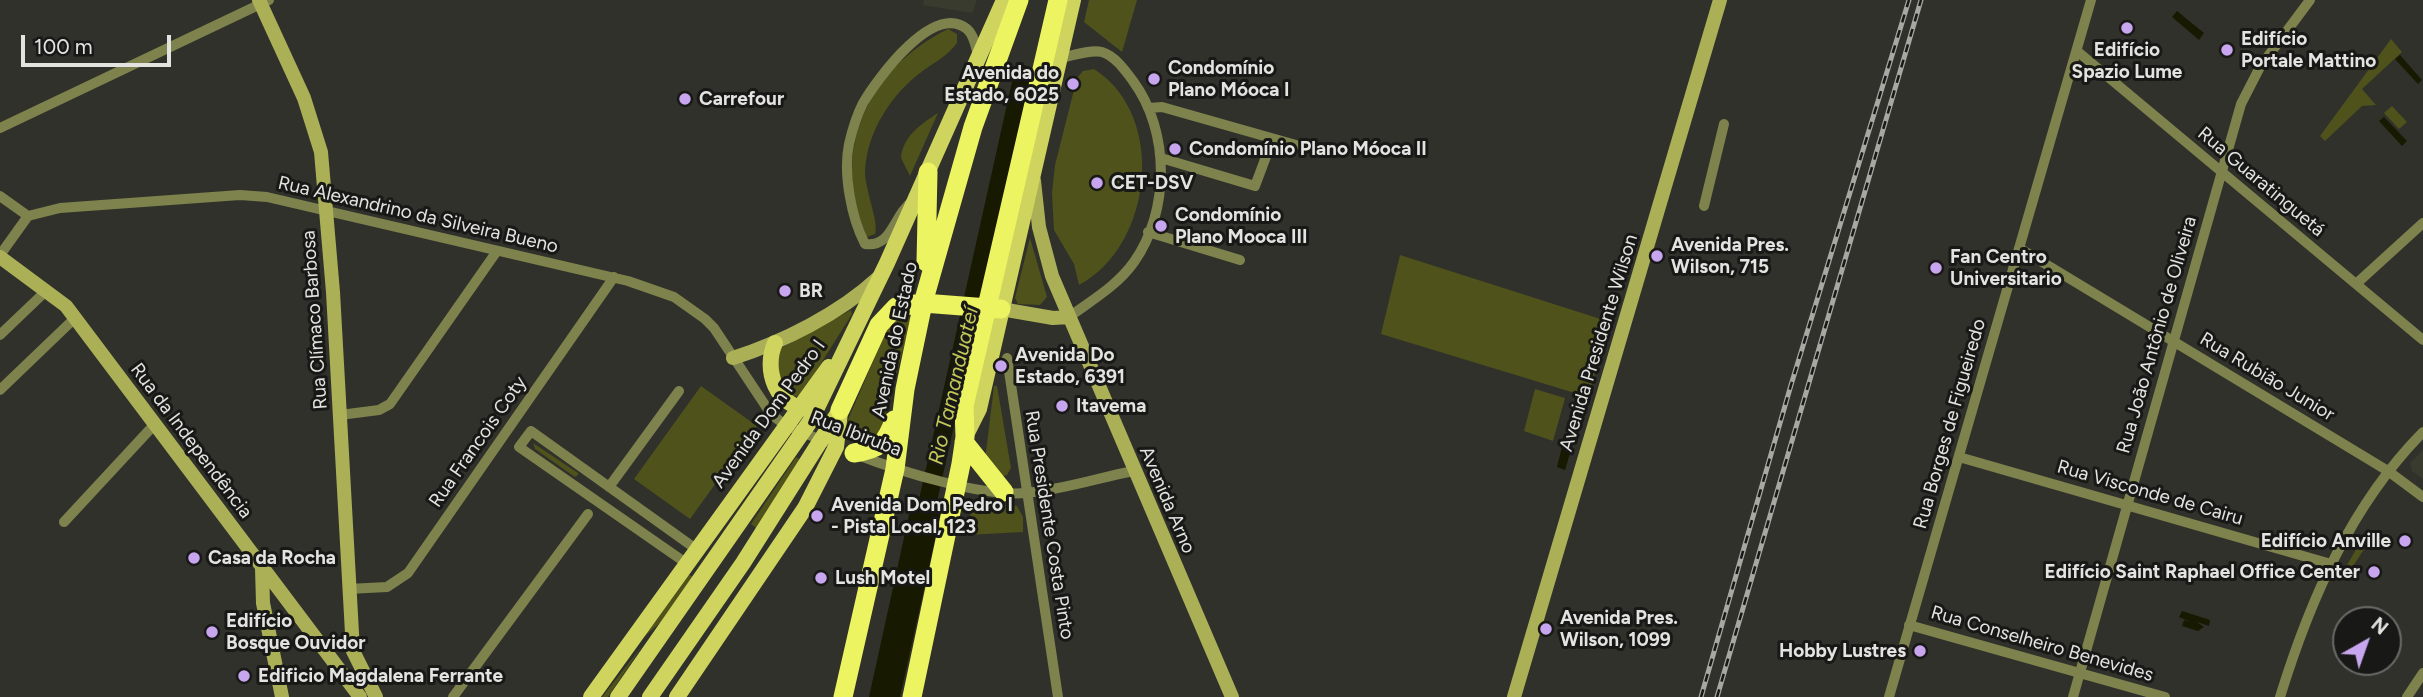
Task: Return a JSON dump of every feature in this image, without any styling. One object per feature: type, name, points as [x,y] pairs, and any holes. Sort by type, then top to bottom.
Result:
[{"type":"highway","name":"Avenida do Estado","points":[[844,697],[899,470],[905,389],[923,303],[973,127],[1019,0]]},
{"type":"highway","points":[[912,697],[953,482],[964,439],[964,406],[994,308],[1058,0]]},
{"type":"highway","points":[[928,172],[926,266],[930,277]]},
{"type":"highway","points":[[840,410],[888,313],[901,305],[923,303],[994,308]]},
{"type":"highway","points":[[838,447],[875,450],[888,439],[905,389]]},
{"type":"highway","points":[[964,439],[1004,492]]},
{"type":"main road","points":[[928,172],[1004,0]]},
{"type":"main road","points":[[1069,317],[1054,318],[994,308],[1034,172],[1073,0]]},
{"type":"main road","name":"Avenida Presidente Wilson","points":[[1514,697],[1720,0]]},
{"type":"main road","name":"Rua Clímaco Barbosa","points":[[263,1],[315,125],[321,152],[327,212],[353,651]]},
{"type":"main road","name":"Avenida Dom Pedro I","points":[[591,697],[785,425],[852,336],[928,172]]},
{"type":"main road","name":"Avenida Arno","points":[[1034,172],[1044,249],[1069,317],[1231,697]]},
{"type":"main road","name":"Rua da Independência","points":[[0,256],[47,290],[75,318],[360,697]]},
{"type":"main road","points":[[733,358],[770,345],[850,300],[879,277]]},
{"type":"main road","points":[[678,696],[805,508],[838,447],[840,410],[800,406],[776,397],[764,382],[760,362],[770,345]]},
{"type":"main road","name":"Avenida Dom Pedro I","points":[[618,697],[803,432],[800,406]]},
{"type":"main road","points":[[650,697],[761,536],[838,447]]},
{"type":"main road","points":[[696,549],[715,561],[761,536]]},
{"type":"main road","points":[[686,563],[705,576],[710,590],[699,627]]},
{"type":"main road","points":[[262,567],[263,603],[270,625],[282,697]]},
{"type":"main road","points":[[270,625],[289,603]]},
{"type":"main road","points":[[620,656],[655,633],[666,629]]},
{"type":"main road","points":[[325,653],[339,656],[353,651],[362,674],[376,697]]},
{"type":"main road","points":[[678,696],[681,654]]},
{"type":"street","name":"Rua Borges de Figueiredo","points":[[1889,697],[2091,0]]},
{"type":"street","name":"Rua João Antônio de Oliveira","points":[[2073,697],[2249,85],[2310,0]]},
{"type":"street","points":[[0,128],[263,1]]},
{"type":"street","points":[[915,199],[901,209],[886,240],[879,244],[865,244],[859,232],[846,166],[849,144],[863,103],[903,49],[936,25],[956,24],[968,30],[979,59]]},
{"type":"street","points":[[1060,58],[1098,51],[1110,55],[1140,90],[1149,108],[1158,134],[1161,158],[1157,198],[1148,232],[1134,261],[1116,283],[1069,317]]},
{"type":"street","name":"Rua Guaratinguetá","points":[[2077,51],[2423,340]]},
{"type":"street","points":[[1149,108],[1162,107],[1296,145]]},
{"type":"street","points":[[1704,206],[1724,124]]},
{"type":"street","points":[[1161,158],[1255,186],[1267,154]]},
{"type":"street","name":"Rua Alexandrino da Silveira Bueno","points":[[28,216],[60,208],[240,195],[267,197],[614,277],[674,297],[714,328],[771,414],[785,425]]},
{"type":"street","points":[[0,196],[28,216],[0,256]]},
{"type":"street","points":[[2356,284],[2423,223]]},
{"type":"street","points":[[1148,232],[1240,260]]},
{"type":"street","name":"Rua Rubião Junior","points":[[2020,248],[2388,471],[2423,497]]},
{"type":"street","points":[[340,415],[379,410],[390,404],[497,251]]},
{"type":"street","name":"Rua Francois Coty","points":[[348,589],[387,587],[408,573],[614,277]]},
{"type":"street","points":[[0,335],[47,290]]},
{"type":"street","points":[[0,390],[75,318]]},
{"type":"street","name":"Rua Presidente Costa Pinto","points":[[1007,358],[1058,697]]},
{"type":"street","points":[[609,486],[678,391]]},
{"type":"street","points":[[64,522],[155,425]]},
{"type":"street","name":"Rua Ibiruba","points":[[785,425],[899,470],[1004,492],[1026,493],[1133,471]]},
{"type":"street","points":[[686,563],[519,447],[531,431],[696,549]]},
{"type":"street","points":[[2280,697],[2331,564],[2388,471],[2423,432]]},
{"type":"street","name":"Rua Visconde de Cairu","points":[[1959,457],[2331,564]]},
{"type":"street","points":[[578,488],[589,472]]},
{"type":"street","points":[[612,512],[622,496]]},
{"type":"street","points":[[453,697],[587,514]]},
{"type":"street","name":"Rua Conselheiro Benevides","points":[[1909,625],[2165,697]]},
{"type":"street","points":[[2411,696],[2423,673]]},
{"type":"shaded area","points":[[924,0],[977,0],[972,13],[923,5]]},
{"type":"shaded area","points":[[2177,11],[2204,33],[2199,40],[2172,17]]},
{"type":"shaded area","points":[[2400,55],[2422,80],[2418,84],[2395,59]]},
{"type":"shaded area","points":[[2384,117],[2407,141],[2402,146],[2379,121]]},
{"type":"shaded area","points":[[1562,447],[1571,450],[1565,470],[1557,467]]},
{"type":"shaded area","points":[[2423,450],[2423,479],[2412,471],[2410,463]]},
{"type":"shaded area","name":"Rio Tamanduateí","points":[[911,506],[941,513],[900,697],[869,697]]},
{"type":"shaded area","points":[[2182,611],[2210,620],[2209,626],[2197,622],[2204,627],[2198,631],[2182,626],[2184,620],[2191,622],[2179,617]]},
{"type":"green space","points":[[1089,0],[1137,0],[1122,52],[1084,22]]},
{"type":"green space","points":[[948,29],[957,34],[957,43],[946,55],[912,79],[883,114],[876,128],[865,171],[876,228],[875,234],[867,237],[856,205],[852,174],[855,144],[863,116],[877,90],[896,66],[920,46]]},
{"type":"green space","points":[[2391,39],[2402,52],[2362,89],[2376,105],[2362,106],[2325,141],[2320,136]]},
{"type":"green space","points":[[1094,69],[1118,90],[1133,117],[1141,148],[1142,180],[1135,212],[1123,242],[1104,267],[1079,285],[1074,264],[1054,230],[1052,193],[1055,165],[1077,78],[1083,71]]},
{"type":"green space","points":[[2392,106],[2407,122],[2399,129],[2384,113]]},
{"type":"green space","points":[[938,113],[910,176],[901,158],[905,143],[919,126]]},
{"type":"green space","points":[[1030,238],[1047,297],[1040,305],[1018,304],[1015,298]]},
{"type":"green space","points":[[1400,255],[1610,322],[1588,397],[1381,334]]},
{"type":"green space","points":[[851,310],[852,314],[800,397],[788,395],[773,361],[781,348]]},
{"type":"green space","points":[[908,314],[911,321],[879,437],[867,446],[850,441],[844,435],[844,429],[890,322],[893,318]]},
{"type":"green space","points":[[701,386],[757,426],[690,519],[634,479]]},
{"type":"green space","points":[[994,386],[997,386],[1011,468],[1007,475],[1000,477],[985,460]]},
{"type":"green space","points":[[1535,389],[1565,398],[1553,441],[1524,431]]},
{"type":"green space","points":[[533,443],[578,475],[575,477],[535,449]]},
{"type":"green space","points":[[796,457],[801,460],[756,528],[751,524]]},
{"type":"green space","points":[[973,500],[1017,506],[1023,517],[1023,532],[967,535]]},
{"type":"green space","points":[[2365,534],[2371,539],[2351,569],[2347,565]]},
{"type":"green space","points":[[688,574],[693,577],[660,623],[638,642]]},
{"type":"green space","points":[[643,645],[608,697],[602,697]]},
{"type":"waterway","name":"Rio Tamanduateí","points":[[921,532],[1023,74]]},
{"type":"railway","points":[[1701,697],[1791,385],[1909,0]]},
{"type":"railway","points":[[1717,697],[1921,0]]},
{"type":"place","name":"Edifício Spazio Lume","points":[[2127,28]]},
{"type":"place","name":"Edifício Portale Mattino","points":[[2227,50]]},
{"type":"place","name":"Condomínio Plano Móoca I","points":[[1154,79]]},
{"type":"place","name":"Avenida do Estado, 6025","points":[[1073,84]]},
{"type":"place","name":"Carrefour","points":[[685,99]]},
{"type":"place","name":"Condomínio Plano Móoca II","points":[[1175,149]]},
{"type":"place","name":"CET-DSV","points":[[1097,183]]},
{"type":"place","name":"Condomínio Plano Mooca III","points":[[1161,226]]},
{"type":"place","name":"Avenida Pres. Wilson, 715","points":[[1657,256]]},
{"type":"place","name":"Fan Centro Universitario","points":[[1936,268]]},
{"type":"place","name":"BR","points":[[785,291]]},
{"type":"place","name":"Avenida Do Estado, 6391","points":[[1001,366]]},
{"type":"place","name":"Itavema","points":[[1062,406]]},
{"type":"place","name":"Avenida Dom Pedro I - Pista Local, 123","points":[[817,516]]},
{"type":"place","name":"Edifício Anville","points":[[2405,541]]},
{"type":"place","name":"Casa da Rocha","points":[[194,558]]},
{"type":"place","name":"Edifício Saint Raphael Office Center","points":[[2374,572]]},
{"type":"place","name":"Lush Motel","points":[[821,578]]},
{"type":"place","name":"Avenida Pres. Wilson, 1099","points":[[1546,629]]},
{"type":"place","name":"Edifício Bosque Ouvidor","points":[[212,632]]},
{"type":"place","name":"Hobby Lustres","points":[[1920,651]]},
{"type":"place","name":"Edificio Magdalena Ferrante","points":[[244,676]]}]
